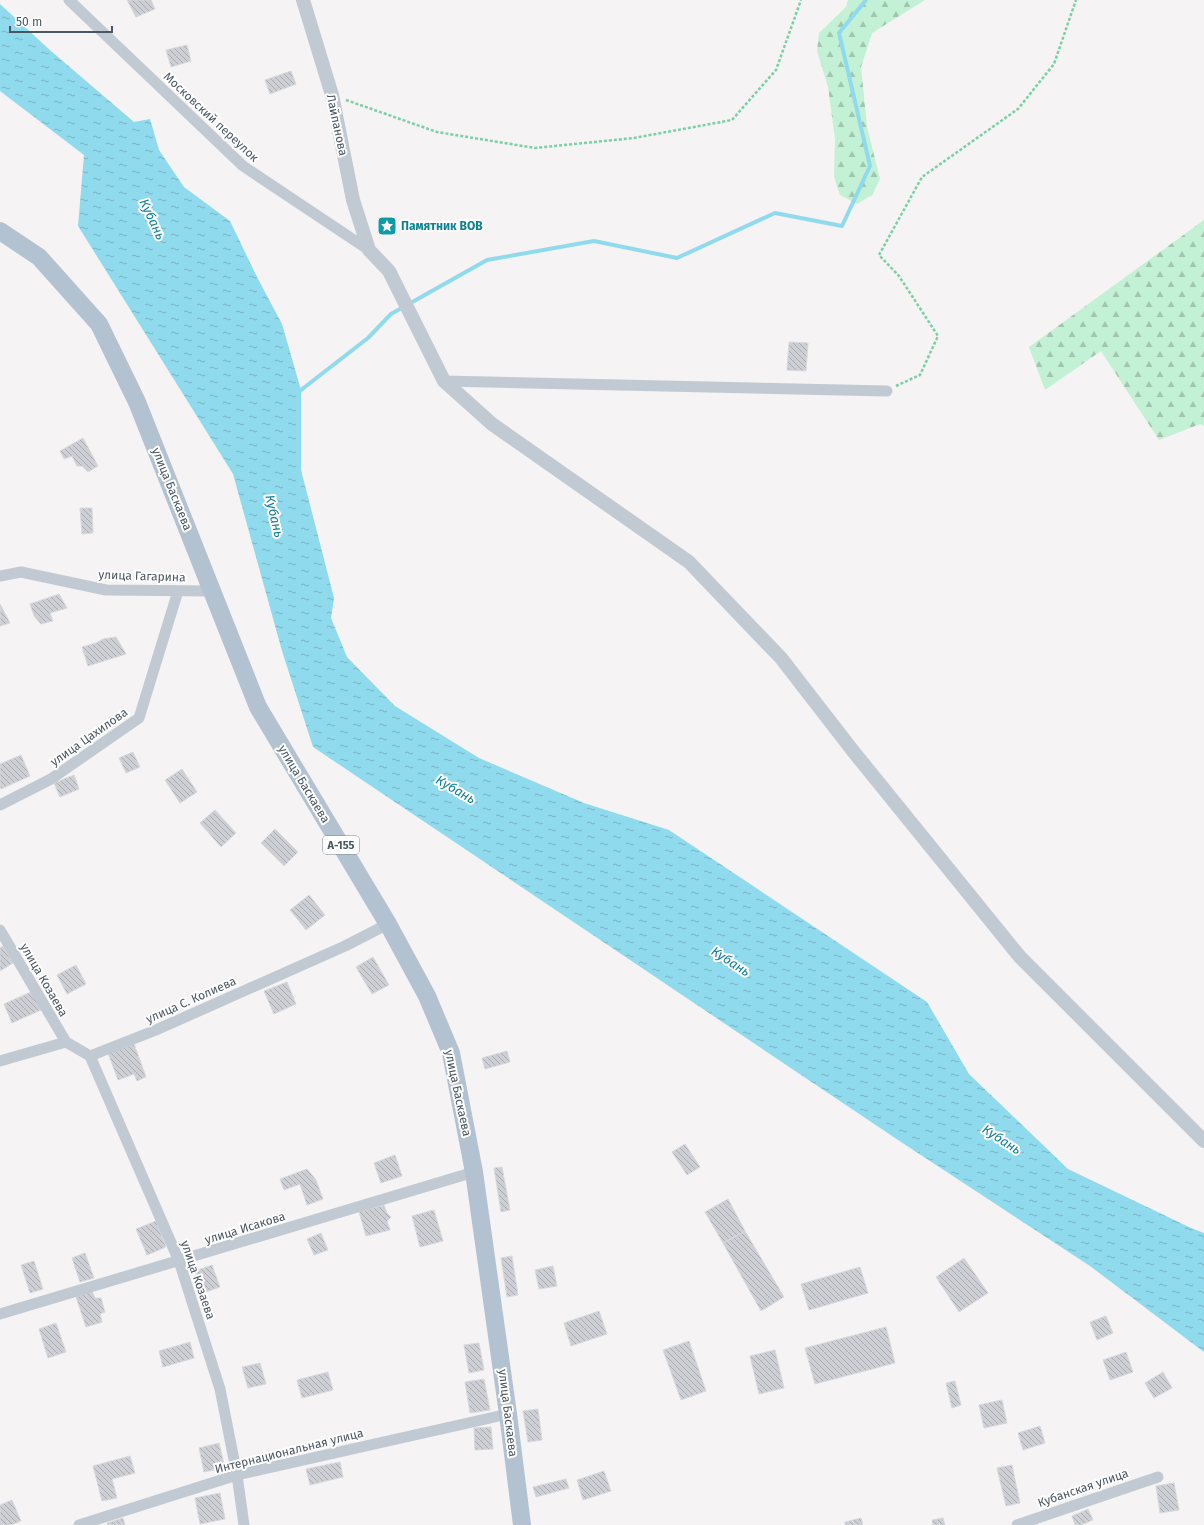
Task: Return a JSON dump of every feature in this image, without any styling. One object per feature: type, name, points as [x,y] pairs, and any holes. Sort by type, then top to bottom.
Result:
[{"type":"main road","name":"улица Баскаева","points":[[0,231],[38,257],[99,324],[137,402],[258,707],[388,924],[427,996],[451,1053],[474,1172],[522,1525]]},
{"type":"street","name":"Московский переулок","points":[[69,0],[243,166],[369,250]]},
{"type":"street","name":"Лайпанова","points":[[303,0],[332,95],[353,200],[369,250]]},
{"type":"street","points":[[369,250],[390,271],[444,381],[492,424],[689,562],[781,658],[877,781],[1020,957],[1204,1141]]},
{"type":"street","points":[[444,381],[887,391]]},
{"type":"street","name":"улица Гагарина","points":[[0,576],[21,572],[106,590],[213,591]]},
{"type":"street","name":"улица Цахилова","points":[[0,805],[51,779],[139,718],[178,591]]},
{"type":"street","name":"улица С. Колиева","points":[[90,1056],[156,1030],[345,946],[388,924]]},
{"type":"street","name":"улица Козаева","points":[[0,930],[66,1042]]},
{"type":"street","points":[[0,1061],[66,1042],[90,1056]]},
{"type":"street","name":"улица Козаева","points":[[90,1056],[179,1261],[220,1389],[237,1475],[244,1525]]},
{"type":"street","name":"улица Исакова","points":[[0,1314],[474,1172]]},
{"type":"street","name":"Интернациональная улица","points":[[79,1525],[237,1475],[508,1414]]},
{"type":"street","name":"Кубанская улица","points":[[1017,1525],[1158,1476]]},
{"type":"path","points":[[332,95],[437,132],[535,148],[634,138],[732,120],[776,70],[801,0]]},
{"type":"path","points":[[887,391],[920,375],[938,336],[899,276],[879,255],[922,177],[1018,110],[1054,64],[1076,0]]},
{"type":"green space","points":[[848,0],[925,0],[872,33],[861,67],[867,127],[880,179],[872,195],[857,204],[840,195],[834,177],[835,139],[828,87],[817,51],[819,33],[846,7]]},
{"type":"green space","points":[[1204,220],[1204,426],[1200,424],[1159,440],[1101,351],[1045,390],[1029,347]]},
{"type":"water","name":"Кубань","points":[[0,4],[51,51],[134,122],[150,119],[159,150],[184,187],[230,221],[282,324],[301,390],[301,470],[334,598],[331,618],[347,657],[395,706],[479,758],[584,803],[669,830],[927,1002],[969,1074],[1068,1169],[1204,1233],[1204,1352],[1090,1266],[895,1138],[313,747],[282,651],[233,474],[78,226],[84,155],[0,91]]},
{"type":"building","points":[[127,0],[151,0],[155,9],[136,17]]},
{"type":"building","points":[[187,45],[191,61],[171,67],[166,50]]},
{"type":"building","points":[[291,71],[296,84],[270,94],[265,80]]},
{"type":"building","points":[[789,342],[808,343],[806,371],[787,370]]},
{"type":"building","points":[[83,438],[98,466],[88,472],[82,466],[77,466],[72,456],[64,459],[60,451]]},
{"type":"building","points":[[80,508],[92,508],[93,533],[82,534]]},
{"type":"building","points":[[59,594],[67,608],[50,613],[53,621],[41,624],[34,616],[30,604]]},
{"type":"building","points":[[0,604],[10,623],[0,626]]},
{"type":"building","points":[[116,637],[126,654],[88,666],[82,647],[96,643],[103,639]]},
{"type":"building","points":[[133,752],[140,767],[126,773],[119,758]]},
{"type":"building","points":[[21,755],[30,776],[1,789],[0,764]]},
{"type":"building","points":[[182,769],[197,792],[180,803],[165,780]]},
{"type":"building","points":[[74,775],[79,789],[60,797],[54,783]]},
{"type":"building","points":[[215,810],[236,833],[221,847],[200,823]]},
{"type":"building","points":[[275,829],[298,852],[284,866],[261,843]]},
{"type":"building","points":[[309,895],[325,915],[306,930],[290,910]]},
{"type":"building","points":[[3,946],[13,963],[0,971],[0,948]]},
{"type":"building","points":[[373,957],[389,985],[372,994],[356,967]]},
{"type":"building","points":[[76,965],[86,984],[67,994],[57,975]]},
{"type":"building","points":[[287,982],[296,1004],[274,1014],[264,991]]},
{"type":"building","points":[[33,991],[41,1010],[12,1023],[4,1004]]},
{"type":"building","points":[[134,1044],[146,1077],[137,1081],[134,1074],[118,1080],[108,1053]]},
{"type":"building","points":[[507,1051],[510,1062],[485,1069],[482,1058]]},
{"type":"building","points":[[685,1144],[700,1167],[687,1175],[672,1152]]},
{"type":"building","points":[[395,1155],[402,1176],[381,1183],[374,1163]]},
{"type":"building","points":[[502,1167],[510,1210],[501,1212],[494,1168]]},
{"type":"building","points":[[307,1169],[316,1180],[323,1199],[307,1205],[300,1184],[284,1190],[280,1179]]},
{"type":"building","points":[[728,1199],[745,1231],[723,1243],[705,1212]]},
{"type":"building","points":[[384,1205],[387,1213],[391,1217],[387,1221],[390,1230],[366,1236],[359,1212]]},
{"type":"building","points":[[434,1210],[443,1241],[420,1247],[412,1216]]},
{"type":"building","points":[[156,1221],[166,1247],[147,1255],[136,1229]]},
{"type":"building","points":[[745,1231],[784,1297],[761,1311],[723,1243]]},
{"type":"building","points":[[321,1233],[328,1250],[314,1255],[307,1239]]},
{"type":"building","points":[[85,1253],[94,1278],[80,1282],[72,1258]]},
{"type":"building","points":[[512,1256],[518,1295],[507,1297],[501,1258]]},
{"type":"building","points":[[964,1258],[988,1293],[959,1312],[936,1277]]},
{"type":"building","points":[[34,1261],[43,1289],[30,1293],[21,1265]]},
{"type":"building","points":[[212,1265],[220,1287],[203,1293],[195,1271]]},
{"type":"building","points":[[553,1266],[557,1286],[539,1289],[535,1270]]},
{"type":"building","points":[[860,1267],[868,1293],[809,1310],[801,1284]]},
{"type":"building","points":[[92,1291],[95,1298],[101,1298],[105,1312],[100,1314],[102,1322],[86,1327],[76,1297]]},
{"type":"building","points":[[599,1311],[607,1334],[571,1346],[564,1323]]},
{"type":"building","points":[[1106,1316],[1113,1333],[1097,1340],[1090,1322]]},
{"type":"building","points":[[56,1323],[66,1352],[48,1358],[39,1329]]},
{"type":"building","points":[[886,1327],[895,1363],[815,1384],[805,1348]]},
{"type":"building","points":[[689,1341],[706,1391],[681,1400],[663,1350]]},
{"type":"building","points":[[190,1342],[194,1358],[163,1367],[159,1351]]},
{"type":"building","points":[[479,1343],[484,1370],[469,1373],[464,1345]]},
{"type":"building","points":[[775,1350],[784,1388],[759,1394],[750,1356]]},
{"type":"building","points":[[1126,1352],[1133,1372],[1110,1380],[1103,1360]]},
{"type":"building","points":[[260,1363],[266,1384],[248,1388],[242,1367]]},
{"type":"building","points":[[328,1372],[333,1390],[302,1398],[297,1380]]},
{"type":"building","points":[[1163,1372],[1172,1388],[1154,1398],[1145,1383]]},
{"type":"building","points":[[484,1379],[490,1410],[470,1413],[465,1382]]},
{"type":"building","points":[[955,1381],[961,1405],[952,1408],[946,1383]]},
{"type":"building","points":[[1002,1400],[1007,1423],[984,1428],[979,1405]]},
{"type":"building","points":[[538,1409],[542,1440],[528,1442],[523,1411]]},
{"type":"building","points":[[1040,1426],[1045,1443],[1023,1450],[1018,1433]]},
{"type":"building","points":[[491,1427],[493,1449],[475,1450],[474,1428]]},
{"type":"building","points":[[219,1443],[225,1468],[204,1472],[199,1448]]},
{"type":"building","points":[[130,1456],[135,1473],[112,1479],[117,1498],[102,1501],[93,1466]]},
{"type":"building","points":[[340,1462],[343,1477],[310,1485],[306,1469]]},
{"type":"building","points":[[1012,1465],[1020,1503],[1006,1506],[997,1468]]},
{"type":"building","points":[[604,1471],[611,1491],[583,1500],[577,1480]]},
{"type":"building","points":[[566,1479],[569,1488],[536,1497],[533,1487]]},
{"type":"building","points":[[1174,1483],[1179,1510],[1160,1513],[1156,1486]]},
{"type":"building","points":[[220,1493],[225,1519],[200,1524],[195,1498]]},
{"type":"building","points":[[12,1500],[21,1521],[11,1525],[0,1525],[0,1505]]},
{"type":"building","points":[[1088,1509],[1093,1520],[1081,1525],[1075,1525],[1072,1516]]},
{"type":"building","points":[[123,1518],[125,1525],[108,1525],[107,1523]]},
{"type":"building","points":[[861,1518],[863,1525],[845,1525],[845,1522]]},
{"type":"building","points":[[943,1518],[945,1525],[933,1525],[932,1520]]},
{"type":"waterway","points":[[298,391],[368,338],[391,314],[487,260],[594,241],[677,258],[775,213],[842,226],[870,166],[839,33],[866,0]]},
{"type":"place","name":"Памятник ВОВ","points":[[387,226]]}]
